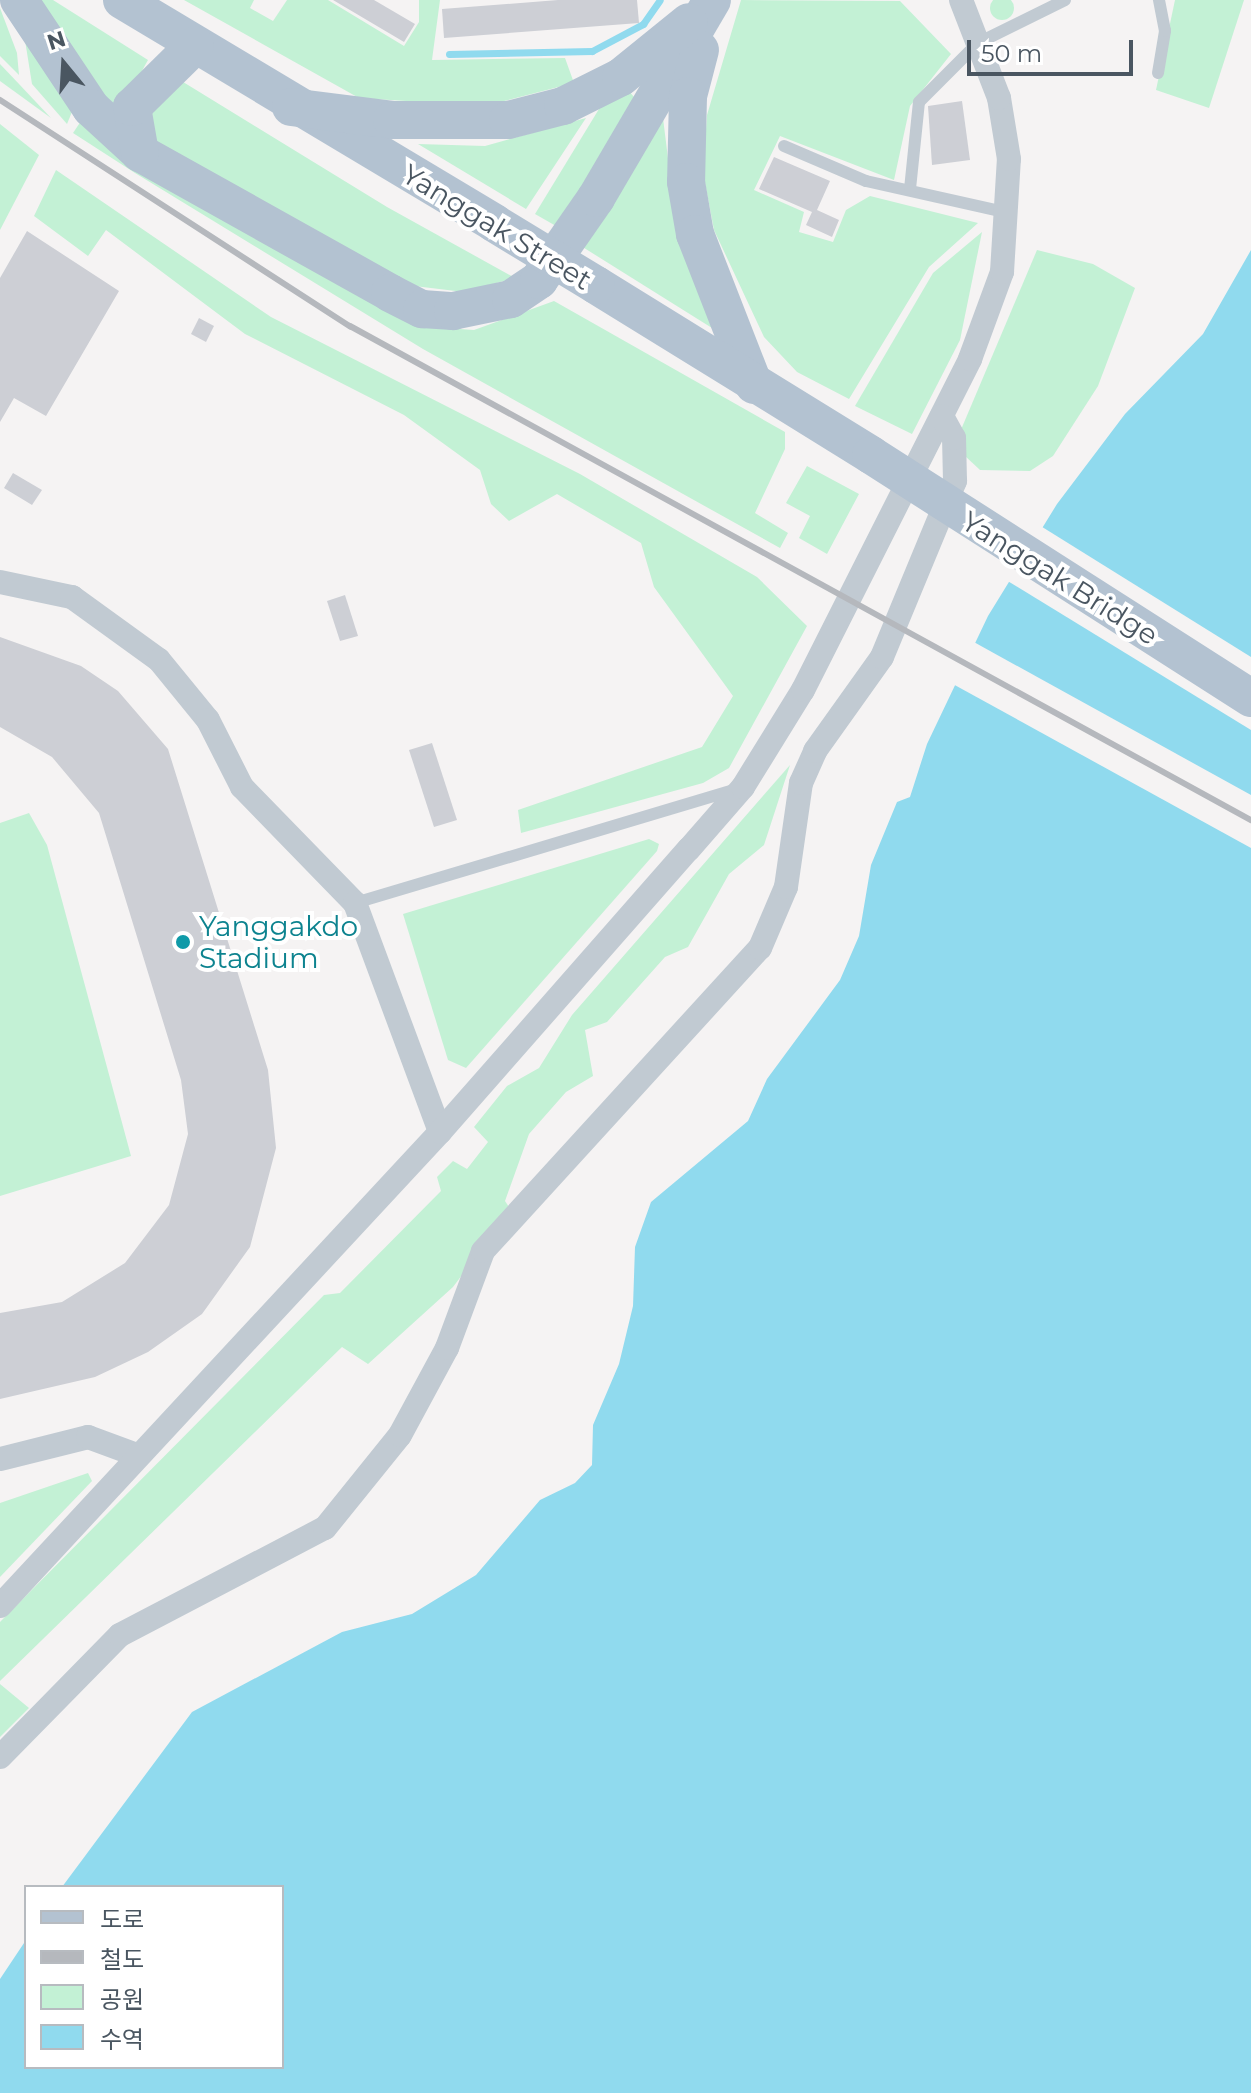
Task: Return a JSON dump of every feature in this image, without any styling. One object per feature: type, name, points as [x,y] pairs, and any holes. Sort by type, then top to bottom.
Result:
[{"type":"main road","points":[[19,0],[91,108],[140,153],[422,309],[487,306],[539,280],[563,249],[712,0]]},
{"type":"main road","name":"Yanggak Street","points":[[122,0],[291,107],[494,223],[871,455]]},
{"type":"main road","points":[[291,107],[392,120],[508,120],[563,106],[621,77],[712,0]]},
{"type":"main road","points":[[712,0],[688,96],[686,182],[695,234],[754,385]]},
{"type":"main road","points":[[140,153],[132,107],[195,45]]},
{"type":"main road","name":"Yanggak Bridge","points":[[871,455],[1251,698]]},
{"type":"street","points":[[0,1606],[440,1132],[743,787],[803,690],[942,416],[1002,272],[1009,213],[999,98],[961,0]]},
{"type":"street","points":[[0,1757],[120,1635],[325,1528],[400,1435],[447,1348],[483,1251],[760,948],[786,887],[801,783],[815,751],[882,657],[955,481],[954,438],[942,416]]},
{"type":"street","points":[[0,582],[72,597],[159,660],[208,720],[242,787],[355,903],[440,1132]]},
{"type":"street","points":[[0,1459],[88,1437],[137,1455]]},
{"type":"lane","points":[[910,189],[919,102],[978,43],[1065,0]]},
{"type":"lane","points":[[1158,73],[1165,31],[1159,0]]},
{"type":"lane","points":[[784,146],[866,181],[1009,213]]},
{"type":"lane","points":[[355,903],[743,787]]},
{"type":"green space","points":[[995,-1],[1009,-1],[1013,4],[1013,12],[1006,19],[998,19],[991,12],[991,4]]},
{"type":"green space","points":[[32,0],[53,0],[148,60],[124,103],[108,106]]},
{"type":"green space","points":[[184,0],[254,0],[250,8],[273,21],[287,0],[328,0],[404,46],[419,22],[419,0],[440,0],[432,60],[565,58],[574,83],[485,106],[359,98]]},
{"type":"green space","points":[[741,0],[900,1],[951,54],[910,106],[894,180],[780,136],[754,190],[804,212],[799,232],[833,242],[846,210],[870,196],[978,223],[929,267],[849,399],[797,372],[764,337],[714,230],[703,172],[707,115]]},
{"type":"green space","points":[[1175,0],[1244,0],[1209,108],[1156,90]]},
{"type":"green space","points":[[0,8],[17,53],[19,75],[0,56]]},
{"type":"green space","points":[[24,34],[74,107],[67,124],[32,84]]},
{"type":"green space","points":[[0,64],[19,84],[51,118],[0,81]]},
{"type":"green space","points":[[175,77],[387,207],[515,278],[464,292],[406,285],[152,140],[148,115]]},
{"type":"green space","points":[[629,91],[634,97],[563,230],[535,214],[599,109]]},
{"type":"green space","points":[[85,115],[415,326],[474,330],[554,301],[785,432],[785,449],[755,513],[788,533],[780,548],[423,349],[135,173],[73,133]]},
{"type":"green space","points":[[586,118],[526,209],[418,144],[485,146]]},
{"type":"green space","points":[[663,118],[678,239],[712,328],[581,246]]},
{"type":"green space","points":[[0,124],[39,155],[0,230]]},
{"type":"green space","points":[[56,170],[271,317],[580,474],[757,577],[807,626],[729,768],[703,783],[521,833],[518,810],[702,747],[733,696],[654,587],[641,543],[557,494],[509,521],[491,504],[480,470],[404,415],[245,334],[106,230],[88,256],[34,216]]},
{"type":"green space","points":[[982,232],[960,340],[912,434],[855,406],[933,273]]},
{"type":"green space","points":[[1037,250],[1093,264],[1135,288],[1098,386],[1053,456],[1030,471],[980,470],[964,455],[960,432]]},
{"type":"green space","points":[[807,466],[859,494],[827,554],[799,538],[810,516],[786,503]]},
{"type":"green space","points":[[790,765],[764,845],[729,874],[688,947],[665,957],[607,1022],[585,1030],[593,1076],[566,1092],[529,1134],[505,1201],[511,1210],[453,1287],[368,1364],[342,1347],[0,1681],[0,1622],[324,1295],[340,1293],[441,1191],[437,1177],[453,1161],[467,1169],[488,1142],[474,1127],[507,1086],[539,1068],[572,1015]]},
{"type":"green space","points":[[29,813],[47,845],[131,1156],[0,1196],[0,823]]},
{"type":"green space","points":[[649,839],[659,844],[657,851],[466,1068],[448,1060],[403,914]]},
{"type":"green space","points":[[88,1473],[92,1481],[0,1577],[0,1503]]},
{"type":"green space","points":[[0,1684],[29,1708],[0,1737]]},
{"type":"water","points":[[1251,250],[1251,2093],[0,2093],[0,1979],[24,1943],[24,2069],[284,2069],[284,1885],[63,1885],[192,1712],[342,1632],[412,1614],[476,1575],[540,1500],[575,1483],[592,1465],[593,1425],[619,1364],[633,1306],[635,1247],[651,1202],[748,1121],[767,1079],[840,980],[859,936],[871,865],[897,802],[910,797],[927,744],[988,616],[1057,504],[1125,414],[1203,334]]},
{"type":"pier","points":[[1039,525],[1251,657],[1251,730],[1006,580]]},
{"type":"pier","points":[[972,641],[1251,795],[1251,848],[951,683]]},
{"type":"building","points":[[333,0],[374,0],[415,24],[404,42]]},
{"type":"building","points":[[558,0],[637,0],[639,23],[444,38],[442,9]]},
{"type":"building","points":[[962,101],[970,160],[932,165],[928,106]]},
{"type":"building","points":[[774,157],[830,181],[817,210],[839,220],[832,237],[806,225],[812,212],[759,189]]},
{"type":"building","points":[[27,231],[119,291],[46,416],[14,398],[0,422],[0,278]]},
{"type":"building","points":[[199,318],[214,326],[206,342],[191,334]]},
{"type":"building","points":[[13,473],[42,490],[32,505],[4,488]]},
{"type":"building","points":[[345,595],[358,636],[340,641],[327,601]]},
{"type":"building","name":"Yanggakdo Stadium","points":[[0,637],[81,666],[118,691],[168,749],[268,1070],[276,1148],[250,1247],[202,1314],[148,1352],[95,1377],[0,1399],[0,1313],[62,1302],[125,1263],[169,1205],[188,1134],[181,1080],[99,813],[52,757],[0,727]]},
{"type":"building","points":[[432,743],[457,820],[434,827],[409,750]]},
{"type":"waterway","points":[[449,54],[592,51],[643,24],[660,0]]},
{"type":"railway","points":[[0,100],[350,326],[1251,820]]},
{"type":"place","name":"Yanggakdo Stadium","points":[[183,942]]}]
